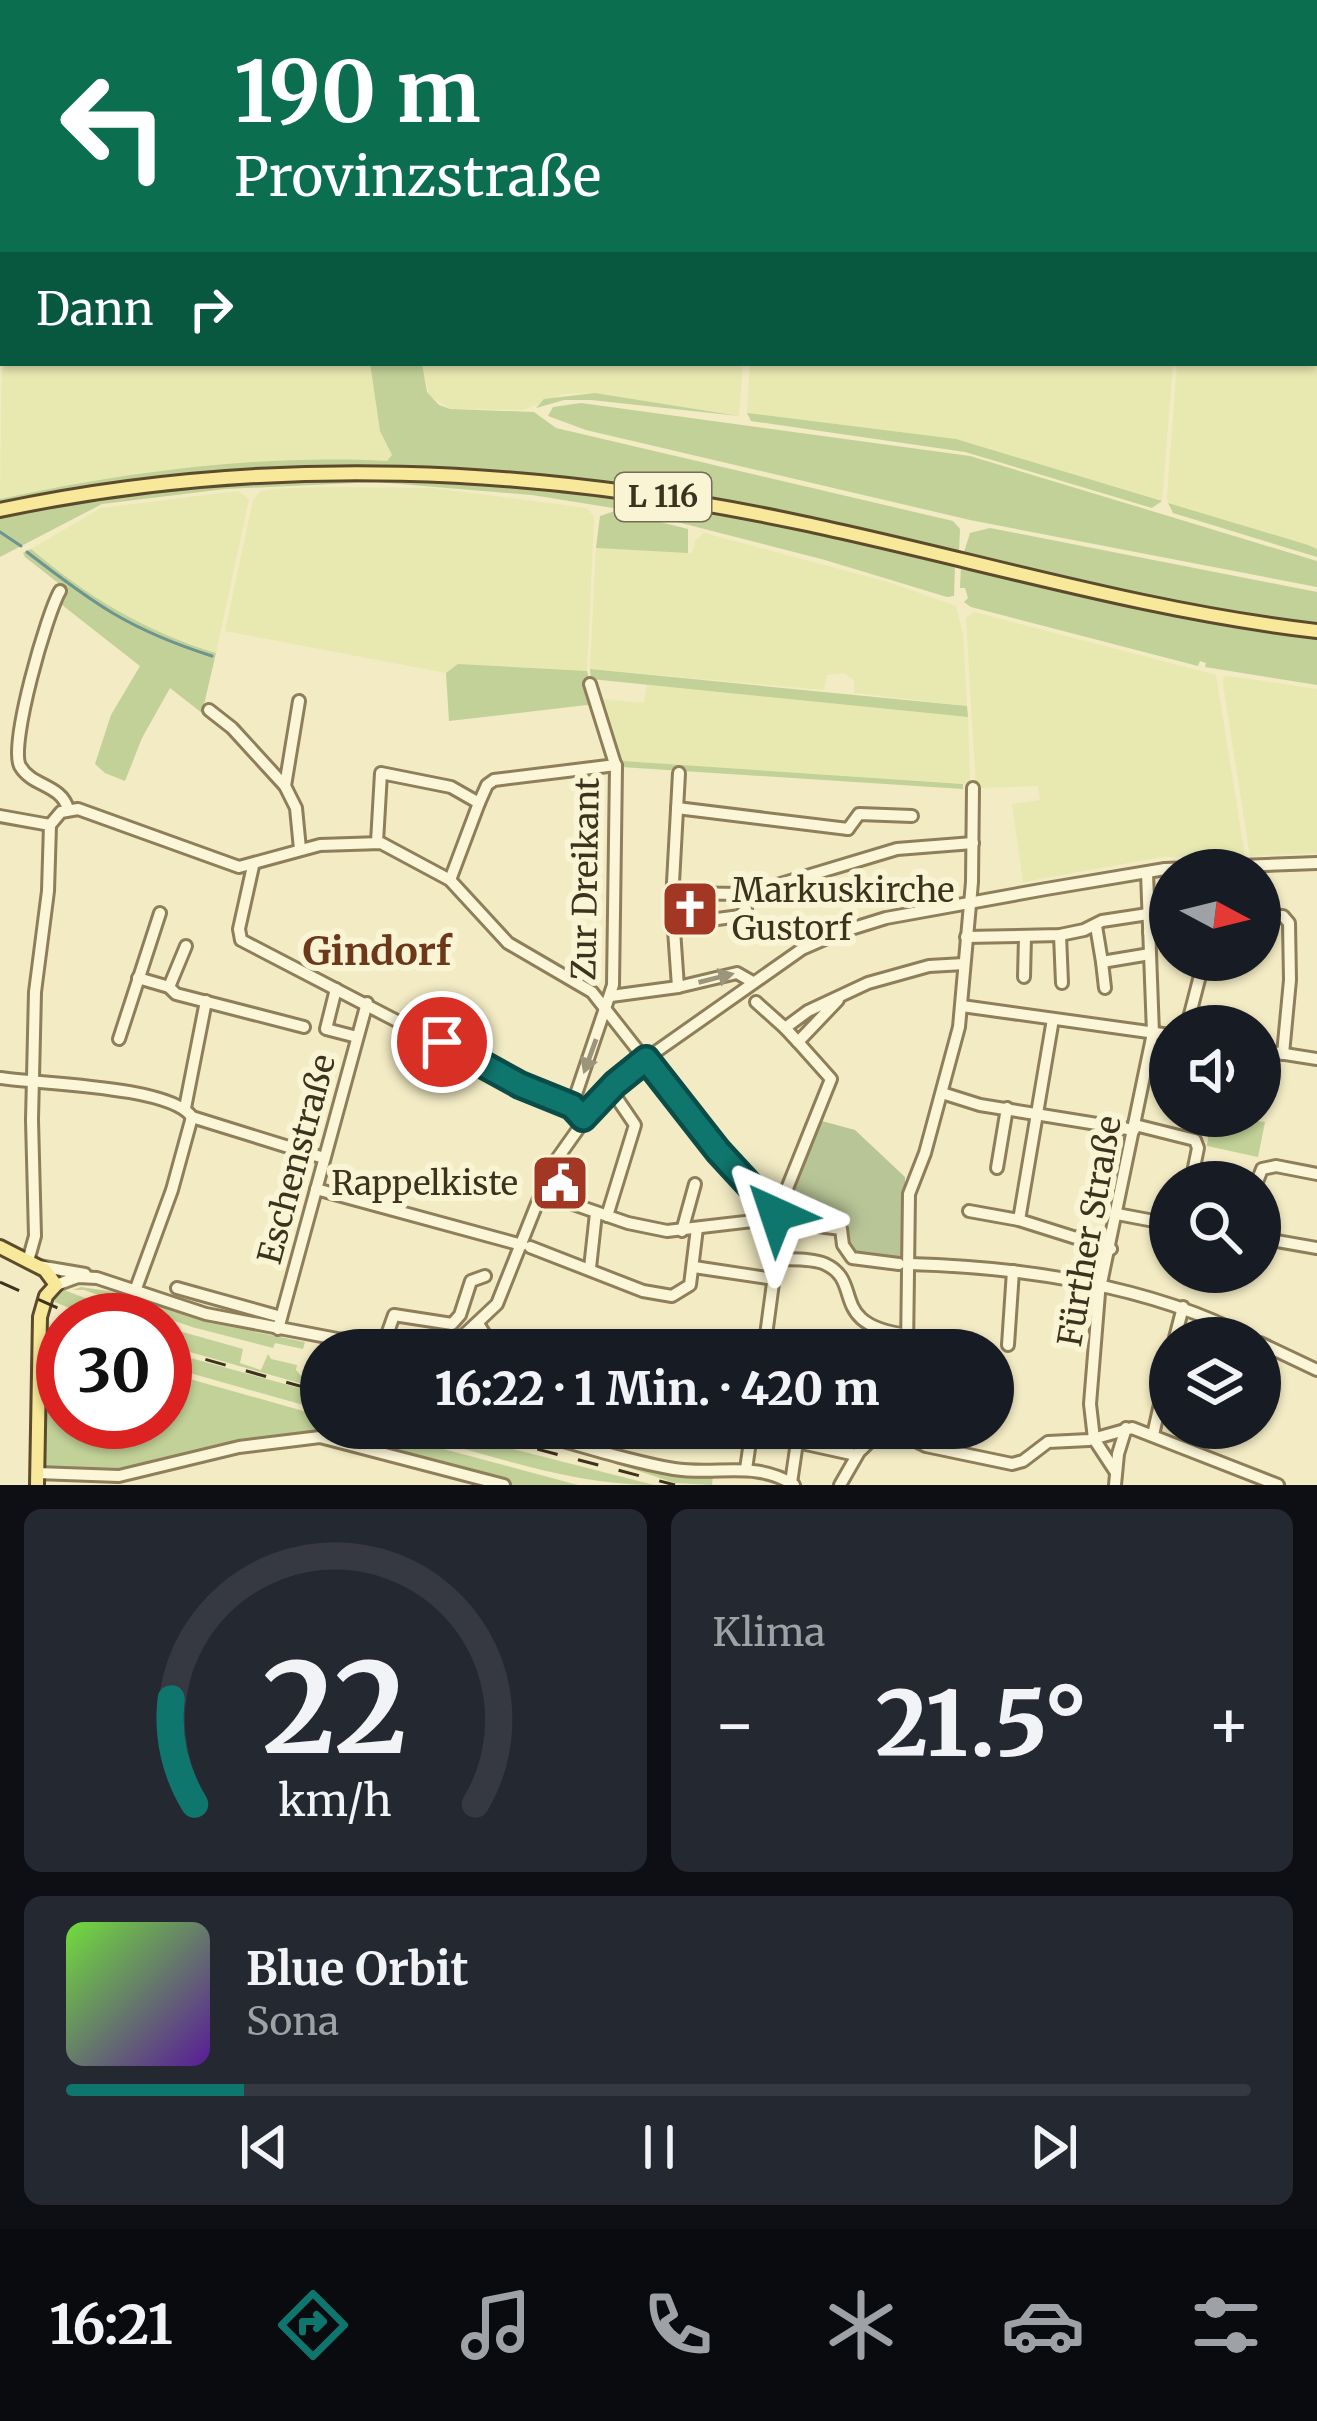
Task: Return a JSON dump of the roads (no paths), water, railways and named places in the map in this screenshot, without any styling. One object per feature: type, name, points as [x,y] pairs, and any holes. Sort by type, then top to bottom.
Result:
[{"type":"main road","name":"L 116","points":[[0,510],[119,488],[255,474],[381,471],[512,478],[620,489],[730,508],[1196,613],[1317,632]]},
{"type":"main road","points":[[0,1247],[49,1273],[56,1285],[46,1296],[40,1317],[42,1479]]},
{"type":"street","points":[[60,591],[23,716],[17,755],[26,773],[59,792],[68,809]]},
{"type":"street","name":"Zur Dreikant","points":[[572,1106],[609,1001],[616,765],[590,684]]},
{"type":"street","points":[[285,786],[299,701]]},
{"type":"street","points":[[209,710],[285,786],[296,808],[300,850]]},
{"type":"street","points":[[450,880],[487,785],[616,765]]},
{"type":"street","points":[[377,842],[380,773],[451,787],[479,803]]},
{"type":"street","points":[[908,1329],[904,1264],[909,1194],[942,1093],[962,1006],[973,788]]},
{"type":"street","points":[[68,809],[50,825],[48,891],[36,987],[33,1263],[93,1277],[196,1312],[280,1323]]},
{"type":"street","points":[[68,809],[88,812],[229,865],[253,866],[300,850],[346,842],[377,842],[450,880],[508,943],[544,968],[570,976],[609,1001],[646,1059],[778,1218]]},
{"type":"street","points":[[679,987],[672,893],[680,809],[848,829]]},
{"type":"street","points":[[848,829],[859,814],[912,816]]},
{"type":"street","points":[[0,816],[50,825]]},
{"type":"street","points":[[848,829],[857,859]]},
{"type":"street","points":[[672,893],[744,895],[908,847],[973,843]]},
{"type":"street","points":[[472,1329],[502,1295],[526,1246],[541,1193],[583,1118],[646,1059],[752,981],[833,934],[893,916],[1147,873],[1317,863]]},
{"type":"street","points":[[253,866],[239,938],[520,1085],[572,1106],[583,1118]]},
{"type":"street","name":"Fürther Straße","points":[[1147,873],[1149,932]]},
{"type":"street","points":[[672,925],[740,916],[746,911],[744,895]]},
{"type":"street","points":[[119,1040],[160,914]]},
{"type":"street","points":[[966,937],[1060,934],[1148,914]]},
{"type":"street","points":[[1281,916],[1290,926],[1283,1054],[1317,1059]]},
{"type":"street","points":[[1096,926],[1105,988]]},
{"type":"street","points":[[1060,934],[1062,982]]},
{"type":"street","points":[[1024,977],[1025,938]]},
{"type":"street","points":[[169,987],[186,946]]},
{"type":"street","points":[[1102,962],[1149,954]]},
{"type":"street","points":[[785,1028],[808,1011],[887,977],[929,966],[964,964]]},
{"type":"street","points":[[609,1001],[737,973],[752,981]]},
{"type":"street","points":[[138,977],[176,994],[304,1027]]},
{"type":"street","points":[[336,989],[326,1029],[358,1037]]},
{"type":"street","points":[[798,1042],[838,1000]]},
{"type":"street","points":[[135,1291],[172,1190],[206,1001]]},
{"type":"street","points":[[756,1002],[831,1079],[778,1218],[767,1329]]},
{"type":"street","name":"Eschenstraße","points":[[280,1323],[367,1003]]},
{"type":"street","points":[[962,1006],[1149,1032]]},
{"type":"street","points":[[1019,1220],[1053,1019]]},
{"type":"street","name":"Fürther Straße","points":[[1094,1439],[1090,1404],[1095,1321],[1149,1053]]},
{"type":"street","points":[[0,1078],[131,1092],[324,1158]]},
{"type":"street","points":[[942,1093],[1195,1140],[1195,1161]]},
{"type":"street","points":[[590,1268],[601,1214],[635,1125],[618,1100]]},
{"type":"street","points":[[997,1168],[1007,1108]]},
{"type":"street","points":[[1281,1167],[1317,1174]]},
{"type":"street","points":[[682,1231],[695,1184]]},
{"type":"street","points":[[316,1190],[526,1246],[650,1293],[672,1296],[687,1289],[697,1228]]},
{"type":"street","points":[[541,1193],[645,1228],[682,1231],[728,1221],[778,1218],[841,1229],[843,1245],[852,1258],[1013,1271],[1183,1307],[1205,1317]]},
{"type":"street","points":[[756,1221],[766,1201]]},
{"type":"street","points":[[969,1211],[1019,1220],[1111,1249]]},
{"type":"street","points":[[1117,1214],[1149,1220]]},
{"type":"street","points":[[1281,1242],[1317,1249]]},
{"type":"street","points":[[776,1258],[828,1265],[862,1321],[881,1329]]},
{"type":"street","points":[[694,1267],[773,1279]]},
{"type":"street","points":[[1009,1329],[1013,1271]]},
{"type":"street","points":[[389,1329],[394,1315],[452,1324],[460,1315],[471,1281],[485,1276]]},
{"type":"street","points":[[56,1285],[93,1277]]},
{"type":"street","points":[[177,1288],[300,1329]]},
{"type":"street","points":[[1180,1317],[1183,1307]]},
{"type":"street","points":[[479,1325],[481,1329]]},
{"type":"street","points":[[1281,1353],[1317,1370]]},
{"type":"street","points":[[1115,1485],[1114,1471],[1126,1428]]},
{"type":"street","points":[[941,1449],[1009,1463],[1023,1461],[1034,1443],[1094,1439],[1126,1428],[1149,1434]]},
{"type":"street","points":[[42,1479],[117,1476],[238,1447],[320,1437],[504,1485]]},
{"type":"street","points":[[1094,1439],[1114,1471]]},
{"type":"street","points":[[599,1449],[673,1468],[746,1468],[792,1484],[797,1442],[856,1455]]},
{"type":"street","points":[[746,1468],[749,1449]]},
{"type":"street","points":[[840,1485],[863,1449]]},
{"type":"street","points":[[1188,1449],[1278,1485]]},
{"type":"waterway","points":[[0,532],[21,546]]},
{"type":"waterway","points":[[27,552],[114,614],[212,656]]},
{"type":"railway","points":[[0,1282],[36,1298]]},
{"type":"railway","points":[[192,1356],[300,1386]]},
{"type":"railway","points":[[537,1449],[675,1485]]},
{"type":"place","name":"Markuskirche Gustorf","points":[[690,909]]},
{"type":"place","name":"Rappelkiste","points":[[560,1183]]},
{"type":"district","name":"Gindorf","points":[[377,951]]}]
